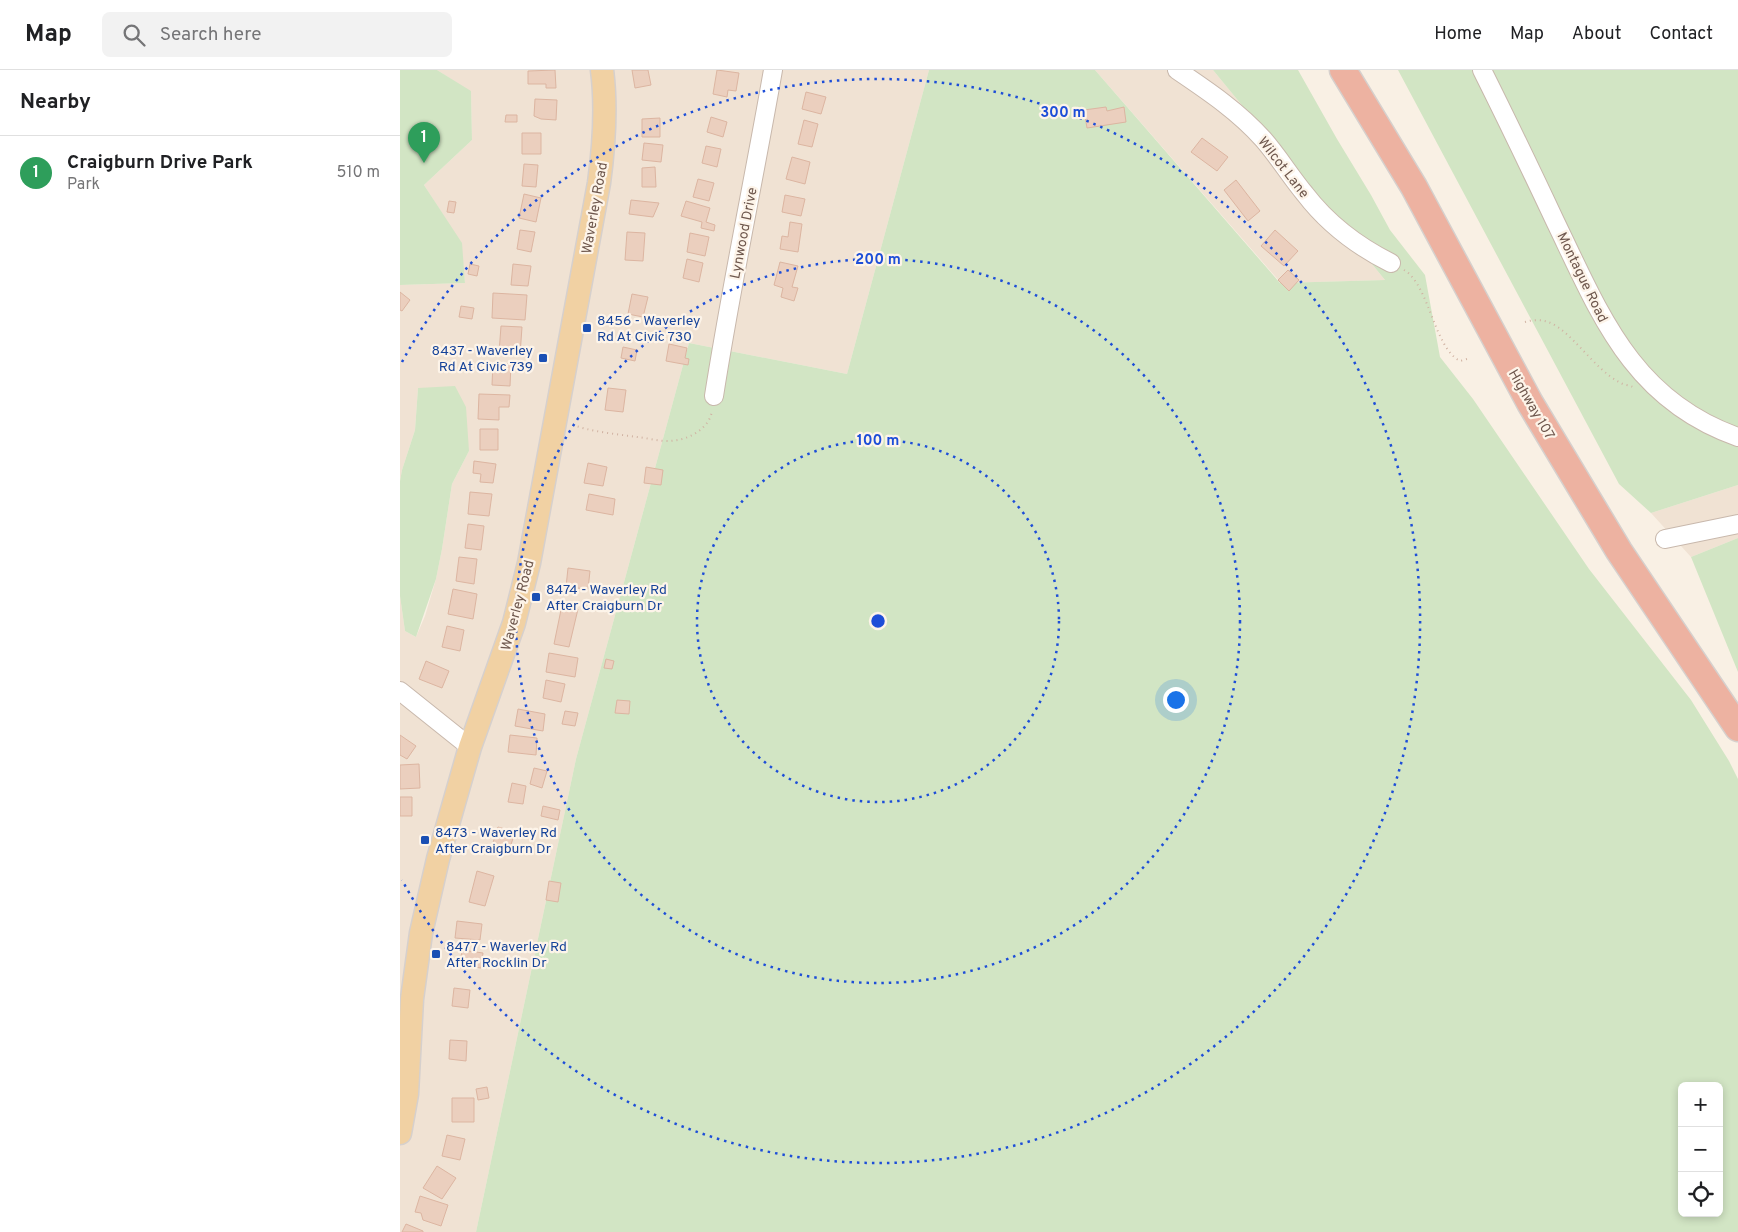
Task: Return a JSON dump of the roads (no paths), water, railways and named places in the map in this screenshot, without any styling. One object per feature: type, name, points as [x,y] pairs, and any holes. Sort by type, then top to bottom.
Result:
[{"type":"highway","points":[[1329,70],[1414,187]]},
{"type":"highway","name":"Highway 107","points":[[1343,70],[1414,187],[1530,403],[1619,551],[1738,728]]},
{"type":"highway","points":[[1356,70],[1388,128],[1414,187]]},
{"type":"main road","name":"Waverley Road","points":[[400,1133],[406,1102],[404,1074],[421,933],[438,859],[470,747],[514,623],[529,563],[602,158],[604,116],[602,70]]},
{"type":"street","name":"Lynwood Drive","points":[[714,396],[730,297],[773,70]]},
{"type":"street","name":"Wilcot Lane","points":[[1176,70],[1219,99],[1253,129],[1273,152],[1304,194],[1338,230],[1372,254],[1391,263]]},
{"type":"street","name":"Montague Road","points":[[1482,70],[1582,277],[1609,329],[1624,352],[1653,385],[1685,411],[1703,423],[1738,437]]},
{"type":"street","points":[[1665,539],[1738,524]]},
{"type":"street","points":[[400,691],[470,747]]},
{"type":"place","name":"Craigburn Drive Park","points":[[424,163]]},
{"type":"place","name":"8456 - Waverley Rd At Civic 730","points":[[587,328]]},
{"type":"place","name":"8437 - Waverley Rd At Civic 739","points":[[543,358]]},
{"type":"place","name":"8474 - Waverley Rd After Craigburn Dr","points":[[536,597]]},
{"type":"place","name":"8473 - Waverley Rd After Craigburn Dr","points":[[425,840]]},
{"type":"place","name":"8477 - Waverley Rd After Rocklin Dr","points":[[436,954]]}]
